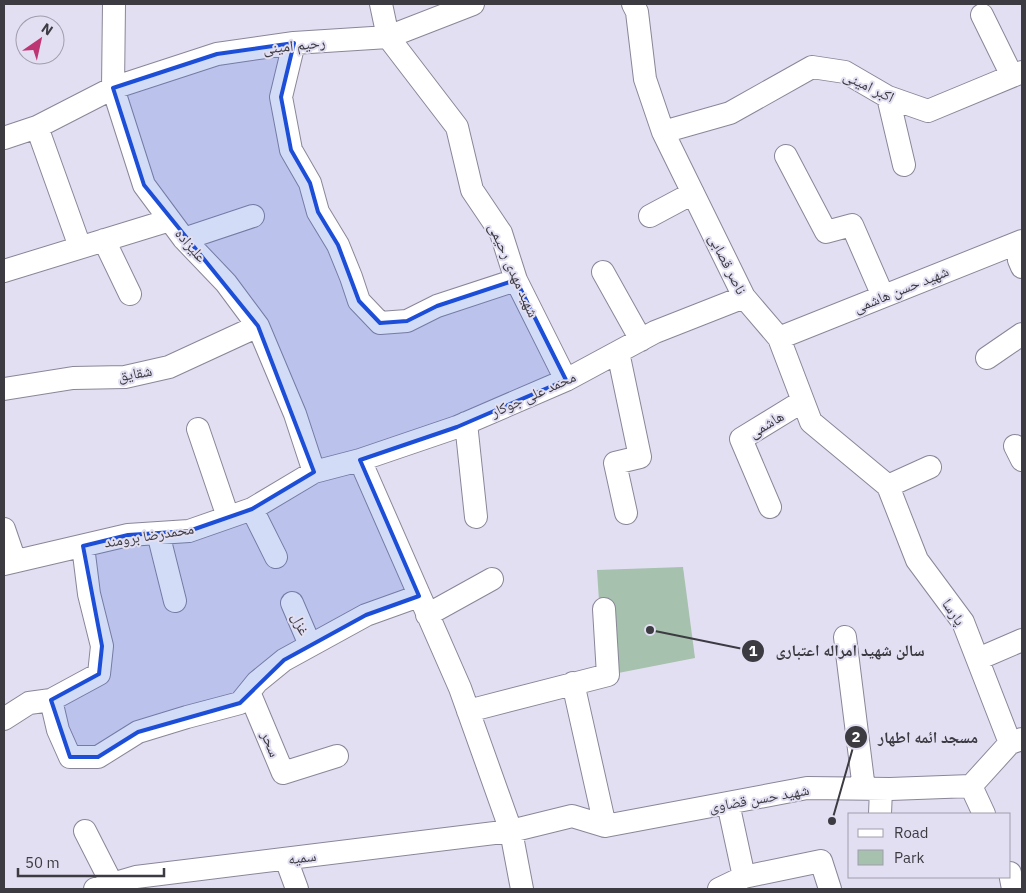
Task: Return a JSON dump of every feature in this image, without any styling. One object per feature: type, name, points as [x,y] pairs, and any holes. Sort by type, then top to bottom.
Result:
[{"type":"street","name":"علیزاده","points":[[114,4],[113,88],[144,185],[184,239],[226,283],[258,326],[295,414],[314,472]]},
{"type":"street","name":"شهید مهدی رحیمی","points":[[381,4],[388,37],[457,127],[472,190],[501,233],[516,280],[566,380]]},
{"type":"street","name":"رحیم امینی","points":[[4,138],[37,127],[113,88],[217,54],[294,43],[388,37],[473,4]]},
{"type":"street","name":"ناصر قصابی","points":[[633,4],[638,12],[646,79],[663,132],[744,297],[780,338],[811,422],[888,486]]},
{"type":"street","points":[[982,15],[1017,74]]},
{"type":"street","points":[[294,43],[281,97],[291,150],[310,184],[318,212],[338,245],[359,302],[380,323],[407,321],[437,306],[516,280]]},
{"type":"street","name":"اکبر امینی","points":[[663,132],[730,113],[812,67],[845,72],[888,97],[928,111],[1017,74]]},
{"type":"street","points":[[888,97],[904,165]]},
{"type":"street","points":[[37,127],[80,247]]},
{"type":"street","points":[[786,156],[826,232],[852,225],[883,296]]},
{"type":"street","points":[[650,216],[693,193]]},
{"type":"street","points":[[184,239],[253,216]]},
{"type":"street","points":[[4,271],[170,220]]},
{"type":"street","points":[[104,240],[130,294]]},
{"type":"street","name":"شهید حسن هاشمی","points":[[780,338],[1022,242]]},
{"type":"street","points":[[1022,256],[1019,260],[1022,267]]},
{"type":"street","points":[[602,272],[641,340]]},
{"type":"street","name":"محمد علی جوکار","points":[[314,472],[360,460],[466,423],[566,380],[654,332],[744,297]]},
{"type":"street","name":"شقایق","points":[[4,389],[73,378],[125,377],[169,367],[258,326]]},
{"type":"street","points":[[988,358],[1022,334]]},
{"type":"street","points":[[618,352],[640,457],[614,463],[626,513]]},
{"type":"street","name":"هاشمی","points":[[770,507],[741,439],[803,402]]},
{"type":"street","points":[[466,423],[476,517]]},
{"type":"street","points":[[198,429],[228,517]]},
{"type":"street","points":[[360,460],[460,688],[511,831],[522,889]]},
{"type":"street","points":[[888,486],[930,467]]},
{"type":"street","name":"محمدرضا برومند","points":[[9,563],[128,535],[189,531],[252,509],[314,472]]},
{"type":"street","name":"پارسا","points":[[888,486],[917,560],[963,622],[1016,741]]},
{"type":"street","points":[[252,509],[276,557]]},
{"type":"street","points":[[4,529],[9,563]]},
{"type":"street","points":[[158,533],[175,601]]},
{"type":"street","points":[[4,719],[29,704],[51,700],[99,674],[102,646],[89,594],[83,546]]},
{"type":"street","points":[[51,700],[58,730],[70,757],[98,758],[138,732],[240,703],[257,682],[284,660],[366,614],[423,606],[492,579]]},
{"type":"street","name":"غزل","points":[[292,603],[310,645]]},
{"type":"street","points":[[468,711],[608,675],[604,609]]},
{"type":"street","points":[[845,637],[872,789],[880,813]]},
{"type":"street","points":[[978,659],[1022,640]]},
{"type":"street","points":[[573,683],[605,826]]},
{"type":"street","name":"سحر","points":[[249,692],[283,773],[337,756]]},
{"type":"street","points":[[984,813],[971,786],[1016,741]]},
{"type":"street","name":"شهید حسن قضاوی","points":[[511,831],[572,816],[605,826],[807,788],[872,789],[971,786]]},
{"type":"street","points":[[728,802],[744,877]]},
{"type":"street","points":[[86,831],[103,887]]},
{"type":"street","name":"سمیه","points":[[103,887],[286,859],[511,831]]},
{"type":"street","points":[[286,859],[297,889]]},
{"type":"street","points":[[719,889],[744,877],[821,860],[830,889]]},
{"type":"highlighted area","points":[[294,43],[281,97],[291,150],[310,183],[318,212],[338,245],[359,301],[380,323],[407,321],[437,306],[516,280],[566,380],[457,427],[360,460],[419,596],[366,615],[284,660],[240,703],[138,732],[98,757],[70,757],[51,700],[99,674],[102,646],[83,546],[128,535],[189,531],[252,509],[314,472],[258,326],[144,185],[113,88],[217,54]]},
{"type":"green space","points":[[683,567],[695,658],[608,675],[597,570]]},
{"type":"place","name":"سالن شهید امراله اعتباری","points":[[650,630]]},
{"type":"place","name":"مسجد ائمه اطهار","points":[[832,821]]}]
